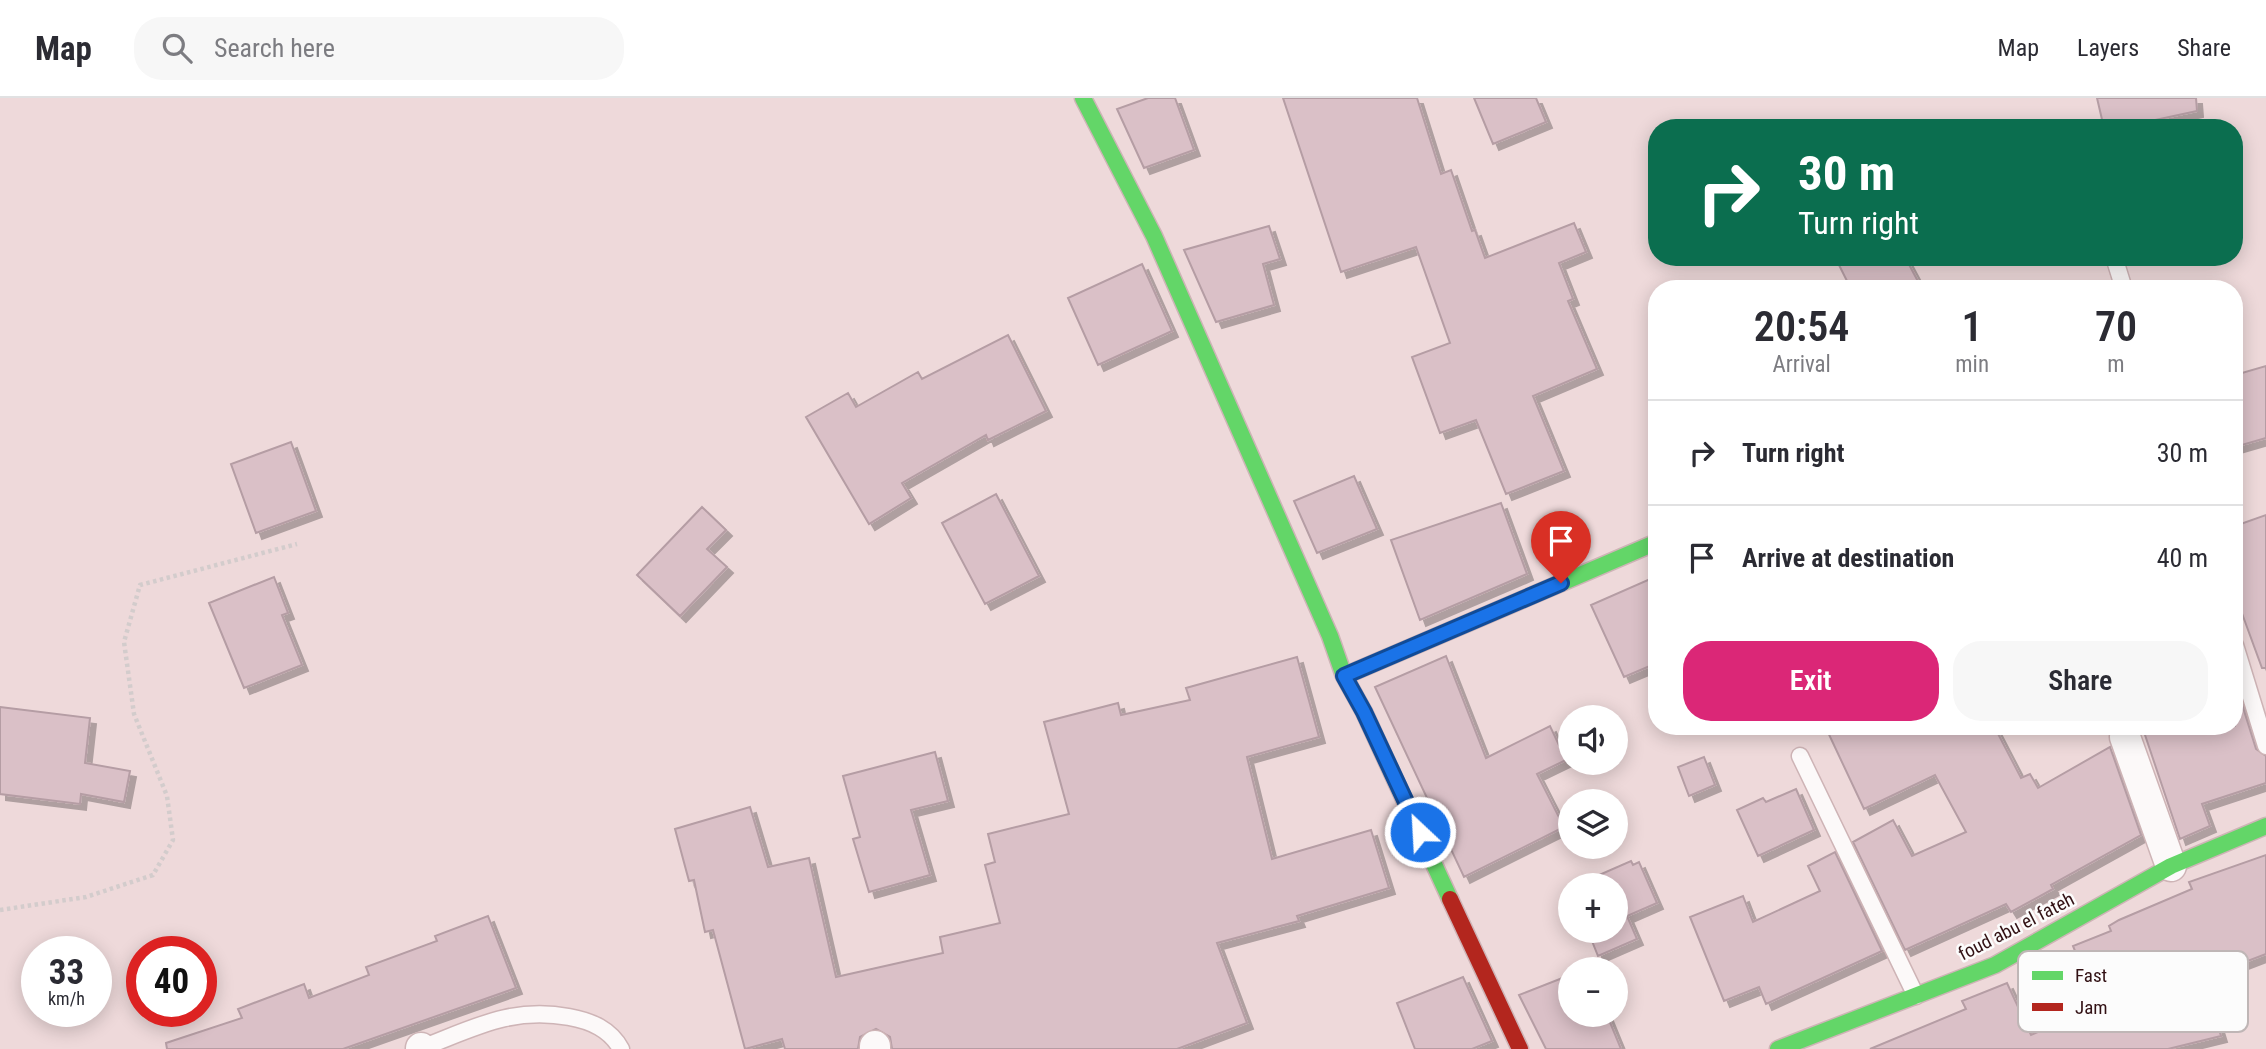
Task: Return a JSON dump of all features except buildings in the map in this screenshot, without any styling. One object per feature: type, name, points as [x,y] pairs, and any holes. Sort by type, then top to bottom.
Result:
[{"type":"street","points":[[1083,98],[1154,236],[1331,636],[1344,676],[1364,712],[1520,1049]]},
{"type":"street","points":[[1344,676],[1648,546]]},
{"type":"street","points":[[2126,735],[2171,866]]},
{"type":"street","name":"foud abu el fateh","points":[[2020,951],[2171,866],[2266,826]]},
{"type":"street","name":"foud abu el fateh","points":[[1778,1049],[1995,965],[2018,952]]},
{"type":"lane","points":[[2243,671],[2266,746]]},
{"type":"lane","points":[[1800,756],[1916,996]]},
{"type":"lane","points":[[420,1049],[505,1016],[532,1012],[585,1020],[604,1029],[621,1049]]},
{"type":"path","points":[[0,910],[86,897],[153,875],[173,840],[167,796],[134,714],[124,642],[140,585],[297,544]]},
{"type":"traffic: fast","points":[[1083,98],[1154,236],[1330,636],[1344,676],[1364,712],[1450,899]]},
{"type":"traffic: fast","points":[[1344,676],[1648,546]]},
{"type":"traffic: fast","points":[[2020,951],[2171,866],[2266,826]]},
{"type":"traffic: fast","points":[[1778,1049],[1995,965],[2018,952]]},
{"type":"traffic: jam","points":[[1450,899],[1520,1049]]},
{"type":"route","points":[[1420,832],[1364,712],[1344,676],[1561,583]]}]
